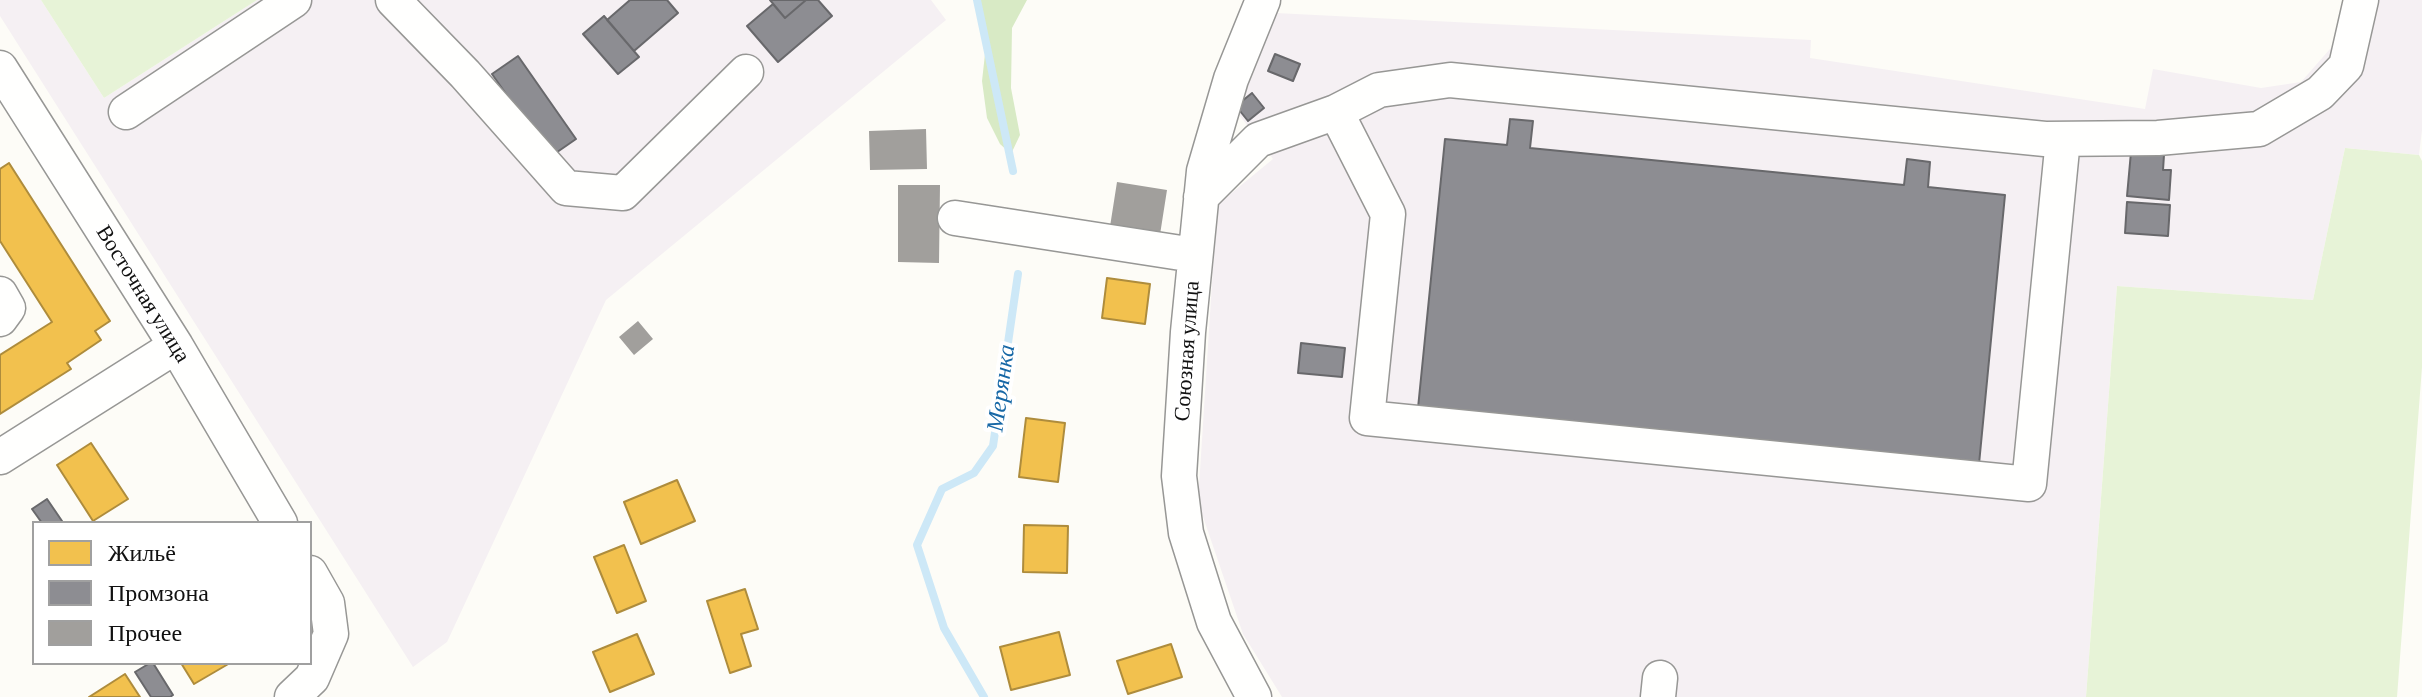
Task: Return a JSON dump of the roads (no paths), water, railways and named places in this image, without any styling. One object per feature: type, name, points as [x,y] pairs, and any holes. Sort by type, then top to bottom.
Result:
[{"type":"street","points":[[126,112],[294,0]]},
{"type":"street","points":[[393,0],[465,74],[566,188],[623,193],[746,72]]},
{"type":"street","name":"Союзная улица","points":[[1254,697],[1214,622],[1186,533],[1179,476],[1194,255],[1204,171],[1231,79],[1263,0]]},
{"type":"street","points":[[1201,197],[1258,140],[1336,112],[1379,90],[1450,80],[2063,139],[2158,138],[2259,129],[2320,93],[2346,66],[2361,0]]},
{"type":"street","name":"Восточная улица","points":[[3,80],[176,346],[279,521]]},
{"type":"street","points":[[1336,112],[1388,214],[1367,418],[2029,484],[2063,139]]},
{"type":"street","points":[[955,218],[1194,255]]},
{"type":"street","points":[[0,294],[8,308],[0,319]]},
{"type":"street","points":[[0,457],[176,346]]},
{"type":"street","points":[[292,697],[312,678],[331,634],[327,603],[312,577]]},
{"type":"waterway","name":"Мерянка","points":[[977,0],[1013,171]]},
{"type":"waterway","name":"Мерянка","points":[[984,697],[944,628],[917,545],[942,489],[974,473],[993,446],[1018,274]]}]
